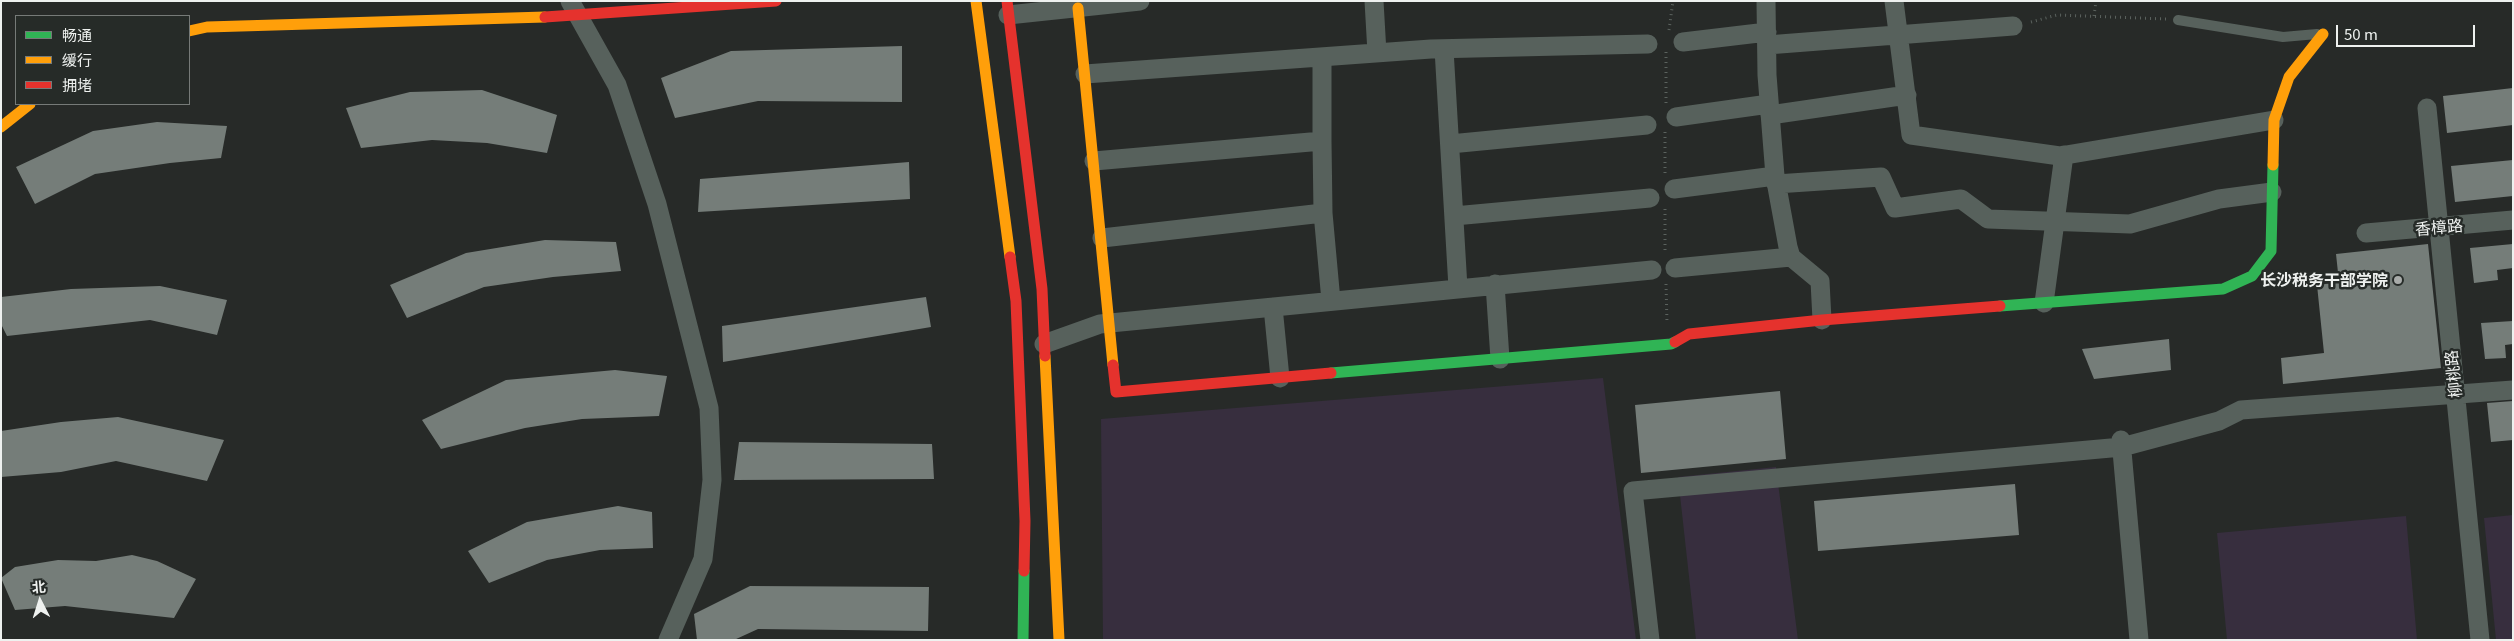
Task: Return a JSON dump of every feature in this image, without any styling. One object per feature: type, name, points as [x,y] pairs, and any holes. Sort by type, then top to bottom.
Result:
[{"type":"street","points":[[190,31],[207,27],[776,1]]},
{"type":"street","points":[[976,1],[1016,300],[1025,521],[1023,640]]},
{"type":"street","points":[[1059,640],[1042,289],[1007,8],[1078,8],[1140,1]]},
{"type":"street","points":[[1374,1],[1377,53]]},
{"type":"street","points":[[1766,1],[1770,109],[1776,180],[1791,257],[1820,281],[1822,320]]},
{"type":"street","points":[[1894,1],[1911,135],[2064,155],[2274,120]]},
{"type":"street","points":[[1078,8],[1116,392],[1670,344],[1689,334],[1822,320],[2223,289],[2252,276],[2271,251],[2274,120],[2288,77],[2323,34]]},
{"type":"street","points":[[573,9],[617,85],[657,204],[709,408],[712,480],[704,559],[668,640]]},
{"type":"street","points":[[1683,42],[1899,35],[2013,26]]},
{"type":"street","points":[[1085,74],[1444,49],[1648,44]]},
{"type":"street","points":[[1444,49],[1458,288]]},
{"type":"street","points":[[1322,57],[1323,213],[1331,301]]},
{"type":"street","points":[[1676,117],[1907,95]]},
{"type":"street","points":[[1,127],[29,105]]},
{"type":"street","name":"柳桃路","points":[[2428,108],[2480,640]]},
{"type":"street","points":[[1450,144],[1647,124]]},
{"type":"street","points":[[1094,161],[1322,142]]},
{"type":"street","points":[[2044,303],[2064,155]]},
{"type":"street","points":[[1674,189],[1776,180],[1880,176],[1895,208],[1960,199],[1988,219],[2130,224],[2219,199],[2272,192]]},
{"type":"street","points":[[1454,216],[1650,198]]},
{"type":"street","points":[[1102,238],[1323,213]]},
{"type":"street","name":"香樟路","points":[[2366,233],[2513,220]]},
{"type":"street","points":[[1675,268],[1791,257]]},
{"type":"street","points":[[1044,344],[1100,324],[1652,270]]},
{"type":"street","points":[[1495,284],[1500,359]]},
{"type":"street","points":[[1273,307],[1280,378]]},
{"type":"street","points":[[1650,640],[1633,491],[2121,443],[2219,421],[2241,410],[2513,390]]},
{"type":"street","points":[[2121,443],[2139,640]]},
{"type":"lane","points":[[2178,20],[2283,37],[2323,34]]},
{"type":"path","points":[[2094,16],[2096,1]]},
{"type":"path","points":[[2013,26],[2057,16],[2178,20]]},
{"type":"shaded area","points":[[1603,378],[1636,640],[1103,640],[1101,419]]},
{"type":"shaded area","points":[[1776,467],[1798,640],[1696,640],[1678,477]]},
{"type":"shaded area","points":[[2513,515],[2513,640],[2496,640],[2484,518]]},
{"type":"shaded area","points":[[2406,516],[2417,640],[2227,640],[2217,533]]},
{"type":"building","points":[[902,46],[902,102],[758,101],[675,118],[661,78],[731,51]]},
{"type":"building","points":[[2513,88],[2513,125],[2447,133],[2443,96]]},
{"type":"building","points":[[482,90],[557,115],[547,153],[487,143],[432,140],[361,148],[346,108],[410,92]]},
{"type":"building","points":[[157,122],[227,126],[221,158],[95,174],[35,204],[16,167],[93,131]]},
{"type":"building","points":[[2513,160],[2513,196],[2455,202],[2451,166]]},
{"type":"building","points":[[909,162],[910,199],[698,212],[700,179]]},
{"type":"building","points":[[545,240],[616,242],[621,271],[553,277],[484,287],[407,318],[390,285],[466,253]]},
{"type":"building","points":[[2428,244],[2441,368],[2283,384],[2281,358],[2324,353],[2317,285],[2339,282],[2336,254]]},
{"type":"building","points":[[2513,244],[2513,268],[2497,270],[2498,280],[2474,283],[2470,248]]},
{"type":"building","points":[[160,286],[227,300],[217,335],[150,320],[7,336],[1,324],[1,297],[71,289]]},
{"type":"building","points":[[926,297],[931,327],[723,362],[722,326]]},
{"type":"building","points":[[2513,321],[2513,344],[2505,345],[2506,358],[2485,359],[2481,323]]},
{"type":"building","points":[[2169,339],[2171,370],[2094,379],[2082,349]]},
{"type":"building","points":[[615,370],[667,376],[659,416],[582,419],[525,428],[441,449],[422,420],[506,380]]},
{"type":"building","points":[[1780,391],[1786,459],[1641,473],[1635,405]]},
{"type":"building","points":[[2513,401],[2513,440],[2491,442],[2487,403]]},
{"type":"building","points":[[118,417],[224,440],[207,481],[116,461],[61,472],[1,477],[1,431],[61,422]]},
{"type":"building","points":[[739,442],[932,444],[934,479],[734,480]]},
{"type":"building","points":[[2015,484],[2019,535],[1818,551],[1814,501]]},
{"type":"building","points":[[618,506],[652,512],[653,548],[600,550],[547,560],[489,583],[468,551],[527,522]]},
{"type":"building","points":[[132,555],[157,561],[196,579],[174,618],[65,606],[15,610],[1,578],[15,567],[58,560],[96,561]]},
{"type":"building","points":[[750,586],[929,587],[928,631],[758,629],[734,640],[697,640],[694,614]]},
{"type":"traffic: fast","points":[[2000,306],[2223,289],[2252,276],[2271,251],[2273,165]]},
{"type":"traffic: fast","points":[[1331,373],[1671,344],[1675,342]]},
{"type":"traffic: fast","points":[[1023,640],[1024,571]]},
{"type":"traffic: slow","points":[[976,1],[1010,257]]},
{"type":"traffic: slow","points":[[1078,8],[1113,365]]},
{"type":"traffic: slow","points":[[190,31],[207,27],[545,17]]},
{"type":"traffic: slow","points":[[2273,165],[2274,120],[2289,77],[2323,34]]},
{"type":"traffic: slow","points":[[1,127],[29,105]]},
{"type":"traffic: slow","points":[[1045,356],[1059,640]]},
{"type":"traffic: jam","points":[[545,17],[776,1]]},
{"type":"traffic: jam","points":[[1007,1],[1042,289],[1045,356]]},
{"type":"traffic: jam","points":[[1010,257],[1016,301],[1025,521],[1024,571]]},
{"type":"traffic: jam","points":[[1675,342],[1689,334],[1822,320],[2000,306]]},
{"type":"traffic: jam","points":[[1113,365],[1116,392],[1331,373]]},
{"type":"place","name":"长沙税务干部学院","points":[[2398,280]]}]
